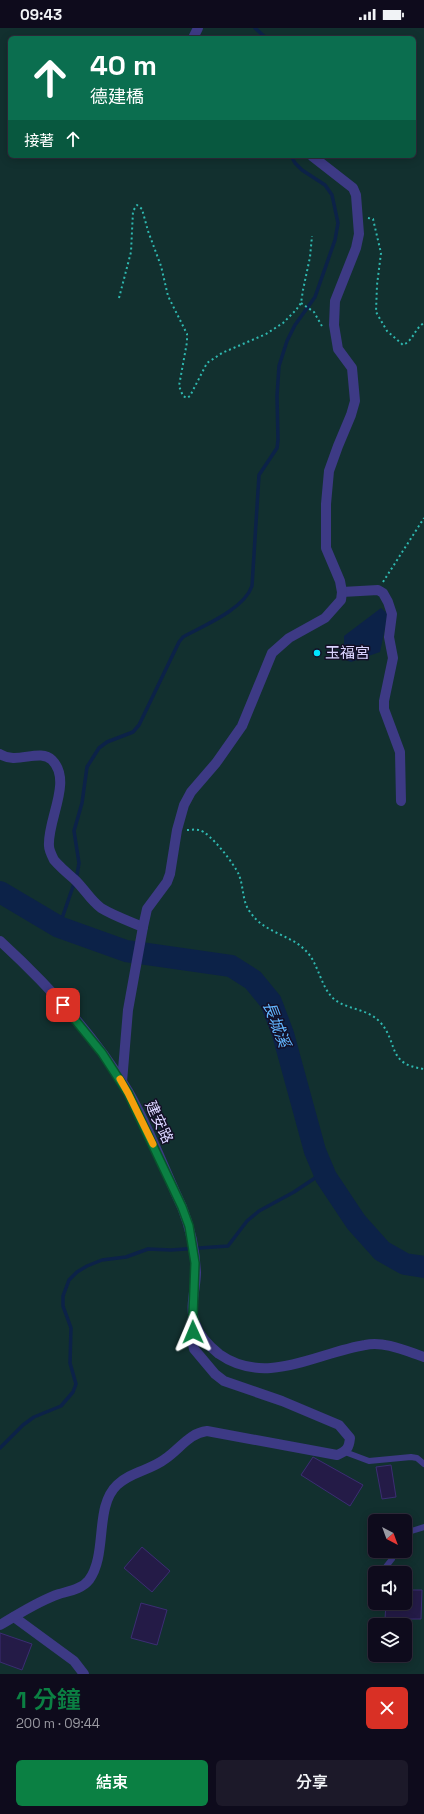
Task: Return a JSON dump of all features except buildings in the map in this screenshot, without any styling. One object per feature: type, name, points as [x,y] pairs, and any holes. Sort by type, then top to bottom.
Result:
[{"type":"street","points":[[122,1082],[128,1010],[147,909],[167,882],[170,874],[177,830],[184,805],[191,792],[216,763],[246,718],[272,653],[289,638],[325,618],[340,600],[342,592],[326,548],[326,504],[329,471],[352,415],[355,401],[352,368],[338,349],[334,325],[335,301],[358,242],[358,215],[356,195],[353,188],[315,158]]},
{"type":"street","points":[[342,592],[378,590],[383,593],[392,614],[389,637],[393,658],[385,693],[384,709],[400,752],[401,801]]},
{"type":"street","points":[[0,754],[7,758],[13,759],[44,756],[51,759],[55,764],[61,778],[49,840],[51,854],[61,868],[74,879],[96,904],[142,932]]},
{"type":"street","name":"建安路","points":[[0,941],[19,958],[72,1016],[102,1053],[122,1082],[141,1117],[182,1207],[191,1238],[195,1263],[193,1315],[195,1324]]},
{"type":"street","points":[[195,1324],[201,1335],[212,1348],[228,1360],[242,1366],[280,1368],[372,1344],[395,1348],[424,1357]]},
{"type":"street","points":[[0,1625],[46,1599],[74,1590],[89,1580],[100,1547],[106,1507],[110,1494],[117,1485],[125,1479],[165,1460],[192,1436],[208,1431],[337,1455],[345,1452],[349,1446],[350,1438],[339,1425],[282,1401],[230,1384],[215,1374],[194,1349],[192,1340],[195,1324]]},
{"type":"street","points":[[14,1617],[69,1657],[84,1674]]},
{"type":"lane","points":[[345,1452],[364,1461],[411,1457],[417,1458],[424,1464]]},
{"type":"lane","points":[[412,1531],[424,1527]]},
{"type":"path","points":[[120,298],[131,252],[132,211],[137,205],[142,209],[148,231],[161,266],[168,296],[187,334],[187,342],[179,386],[180,392],[187,398],[190,396],[207,363],[222,353],[266,334],[283,323],[301,303],[310,257],[312,236]]},
{"type":"path","points":[[358,215],[373,219],[382,253],[377,285],[376,312],[387,331],[403,345],[410,341],[417,327],[424,323]]},
{"type":"path","points":[[301,303],[314,312],[324,331]]},
{"type":"path","points":[[378,590],[424,518]]},
{"type":"path","points":[[177,830],[200,830],[208,835],[239,874],[245,905],[262,926],[298,944],[306,951],[315,963],[327,989],[334,999],[367,1013],[379,1021],[387,1032],[399,1060],[409,1066],[424,1069]]},
{"type":"green space","points":[[0,28],[424,28],[424,1674],[0,1674]]},
{"type":"water","points":[[381,608],[388,614],[380,652],[351,662],[346,660],[339,651],[344,648],[344,636]]},
{"type":"waterway","points":[[255,28],[264,36]]},
{"type":"waterway","points":[[59,927],[77,875],[79,863],[74,831],[82,803],[87,767],[99,748],[107,742],[133,732],[139,725],[179,642],[183,637],[223,616],[241,602],[248,594],[252,586],[259,475],[277,448],[278,440],[277,396],[279,366],[287,341],[295,325],[315,297],[335,240],[338,223],[332,195],[325,185],[302,170],[292,158]]},
{"type":"waterway","name":"長城溪","points":[[0,892],[59,927],[126,951],[231,966],[253,980],[271,1002],[283,1034],[315,1151],[326,1177],[356,1222],[382,1251],[405,1264],[424,1267]]},
{"type":"waterway","points":[[0,1448],[23,1425],[34,1417],[61,1406],[73,1392],[76,1384],[70,1363],[71,1328],[63,1306],[63,1296],[69,1280],[77,1272],[102,1260],[126,1257],[148,1249],[171,1250],[228,1246],[247,1221],[259,1211],[294,1192],[324,1172]]},
{"type":"slow traffic","points":[[120,1079],[141,1117],[153,1144]]},
{"type":"place","name":"玉福宮","points":[[317,653]]},
{"type":"route","points":[[63,1005],[102,1053],[122,1082],[141,1117],[182,1207],[189,1226],[196,1272],[193,1315],[195,1324],[193,1332]]}]
